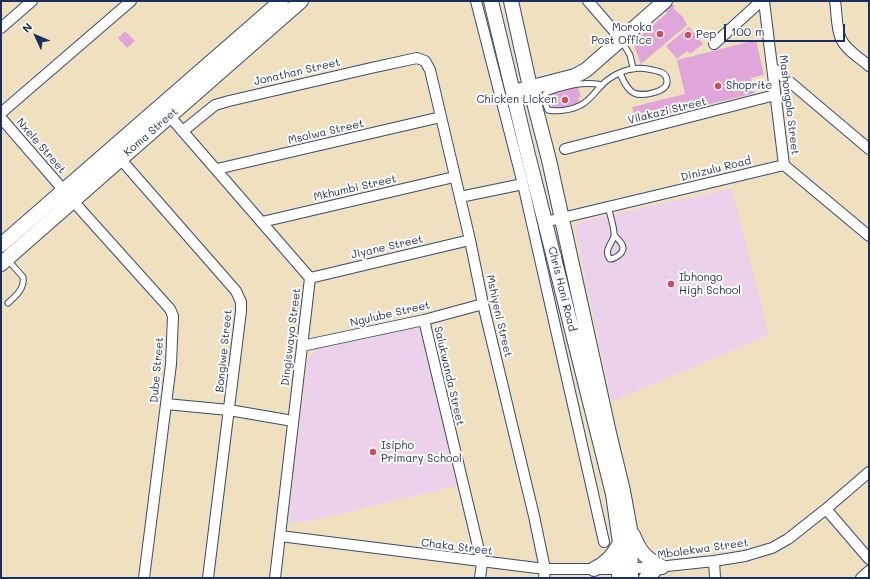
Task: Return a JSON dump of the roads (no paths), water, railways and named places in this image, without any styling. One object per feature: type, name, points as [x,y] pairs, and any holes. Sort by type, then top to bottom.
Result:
[{"type":"main road","name":"Koma Street","points":[[4,261],[73,201],[116,154],[165,111],[281,1]]},
{"type":"main road","name":"Koma Street","points":[[165,111],[301,1]]},
{"type":"main road","name":"Chris Hani Road","points":[[491,1],[512,92],[546,222],[609,479],[625,574]]},
{"type":"main road","name":"Chris Hani Road","points":[[511,1],[530,87],[549,160],[607,425],[623,491],[630,529],[625,574]]},
{"type":"main road","points":[[512,92],[575,76],[591,66],[665,1]]},
{"type":"main road","name":"Koma Street","points":[[1,245],[64,190],[116,154]]},
{"type":"main road","points":[[630,529],[640,551],[651,562],[660,567],[646,578]]},
{"type":"main road","points":[[600,572],[602,565],[609,560],[620,543]]},
{"type":"street","points":[[1,28],[32,1]]},
{"type":"street","points":[[1,113],[131,1]]},
{"type":"street","name":"Chris Hani Road","points":[[476,1],[523,184],[604,542]]},
{"type":"street","points":[[588,1],[621,39]]},
{"type":"street","points":[[714,44],[762,1]]},
{"type":"street","name":"Mashongolo Street","points":[[762,1],[784,165]]},
{"type":"street","points":[[835,1],[838,29],[841,39],[847,47],[869,66]]},
{"type":"street","name":"Jonathan Street","points":[[182,131],[215,106],[229,101],[417,58],[425,61]]},
{"type":"street","name":"Mshiyeni Street","points":[[425,61],[430,70],[470,240],[483,304],[534,516],[544,574]]},
{"type":"street","points":[[772,67],[869,149]]},
{"type":"street","name":"Vilakazi Street","points":[[565,149],[775,95]]},
{"type":"street","name":"Dingiswayo Street","points":[[165,111],[217,169],[310,278],[275,578]]},
{"type":"street","name":"Nxele Street","points":[[1,118],[73,201]]},
{"type":"street","name":"Msolwa Street","points":[[217,169],[441,118]]},
{"type":"street","name":"Bongiwe Street","points":[[116,154],[233,288],[239,298],[241,311],[208,578]]},
{"type":"street","points":[[784,165],[869,236]]},
{"type":"street","name":"Dinizulu Road","points":[[546,222],[784,165]]},
{"type":"street","name":"Mkhumbi Street","points":[[262,222],[454,177]]},
{"type":"street","points":[[460,197],[523,184]]},
{"type":"street","name":"Dube Street","points":[[73,201],[170,309],[173,316],[166,404],[144,578]]},
{"type":"street","name":"Jiyane Street","points":[[310,278],[470,240]]},
{"type":"street","name":"Ngulube Street","points":[[302,346],[424,320],[483,304]]},
{"type":"street","name":"Salukwanda Street","points":[[424,320],[482,562],[480,578]]},
{"type":"street","points":[[166,404],[229,410],[293,421]]},
{"type":"street","name":"Mbolekwa Street","points":[[625,574],[660,567],[746,556],[772,548],[788,540],[869,472]]},
{"type":"street","points":[[826,509],[869,559]]},
{"type":"street","name":"Chaka Street","points":[[280,536],[482,562],[544,574],[600,572],[625,574]]},
{"type":"street","points":[[714,561],[715,578]]},
{"type":"street","points":[[861,578],[869,571]]},
{"type":"lane","points":[[621,39],[630,55],[633,68]]},
{"type":"lane","points":[[602,85],[589,82],[580,83],[548,92],[544,97],[547,108],[548,110],[554,111],[582,105],[602,85],[620,73],[633,68],[660,72],[665,75],[667,84],[662,89],[652,93],[643,95],[634,93],[628,87],[620,73]]},
{"type":"lane","points":[[608,207],[614,235]]},
{"type":"lane","points":[[4,261],[23,277],[24,280],[19,292],[8,303]]},
{"type":"place","name":"Moroka Post Office","points":[[660,34]]},
{"type":"place","name":"Pep","points":[[688,35]]},
{"type":"place","name":"Shoprite","points":[[718,86]]},
{"type":"place","name":"Chicken Licken","points":[[565,100]]},
{"type":"place","name":"Ibhongo High School","points":[[671,284]]},
{"type":"place","name":"Isipho Primary School","points":[[373,452]]}]
